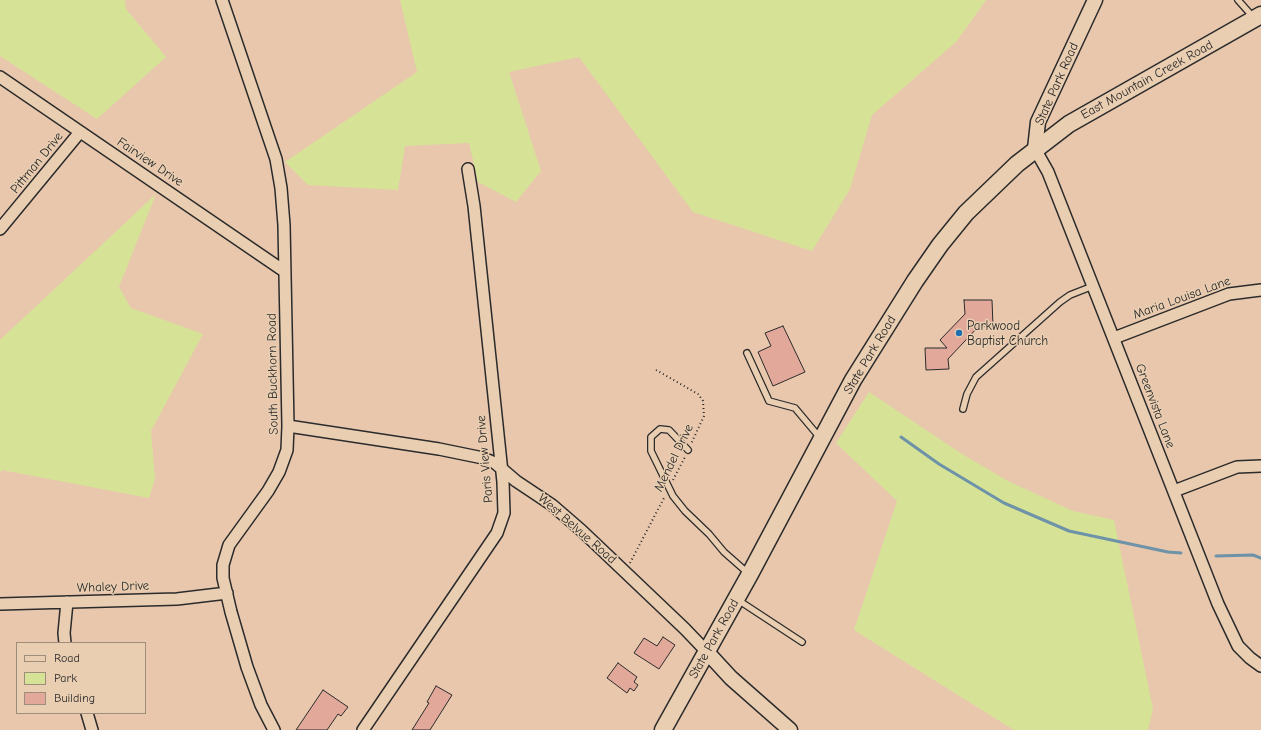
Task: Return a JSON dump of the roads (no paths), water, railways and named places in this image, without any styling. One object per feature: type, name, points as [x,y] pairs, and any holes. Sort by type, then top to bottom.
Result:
[{"type":"main road","name":"East Mountain Creek Road","points":[[1035,149],[1069,124],[1257,16]]},
{"type":"main road","name":"State Park Road","points":[[663,730],[750,574],[853,380],[915,281],[940,245],[984,195],[1035,149]]},
{"type":"street","name":"South Buckhorn Road","points":[[222,0],[276,159],[283,218],[288,426],[287,450],[279,472],[268,491],[233,536],[226,551],[223,565],[227,593],[254,686],[274,730]]},
{"type":"street","name":"State Park Road","points":[[1035,149],[1038,122],[1095,0]]},
{"type":"street","name":"Fairview Drive","points":[[0,77],[284,271]]},
{"type":"street","name":"Pittman Drive","points":[[0,229],[38,186],[80,132]]},
{"type":"street","name":"Greenvista Lane","points":[[1035,149],[1048,172],[1218,604],[1233,638],[1245,654],[1261,666]]},
{"type":"street","name":"Paris View Drive","points":[[363,730],[497,533],[504,514],[501,468],[474,206],[468,169]]},
{"type":"street","name":"Maria Louisa Lane","points":[[1114,338],[1228,294],[1261,290]]},
{"type":"street","name":"West Belvue Road","points":[[288,426],[439,449],[483,458],[501,468],[516,481],[552,505],[626,571],[685,628],[731,678],[790,730]]},
{"type":"street","points":[[1174,491],[1237,467],[1261,466]]},
{"type":"street","name":"Whaley Drive","points":[[0,604],[177,599],[227,593]]},
{"type":"street","points":[[65,642],[64,633],[67,602]]},
{"type":"street","points":[[87,714],[92,730]]},
{"type":"lane","points":[[1238,0],[1257,16]]},
{"type":"lane","points":[[963,409],[967,394],[976,377],[1060,302],[1070,295],[1093,286]]},
{"type":"lane","points":[[747,353],[769,401],[794,408],[822,440]]},
{"type":"lane","points":[[688,450],[669,430],[660,429],[651,437],[652,451],[669,488],[684,511],[709,534],[724,552],[750,574]]},
{"type":"lane","points":[[736,599],[802,642]]},
{"type":"waterway","points":[[901,437],[939,464],[1004,503],[1069,531],[1168,552],[1181,553]]},
{"type":"waterway","points":[[1216,556],[1253,555],[1261,558]]},
{"type":"place","name":"Parkwood Baptist Church","points":[[959,333]]}]
